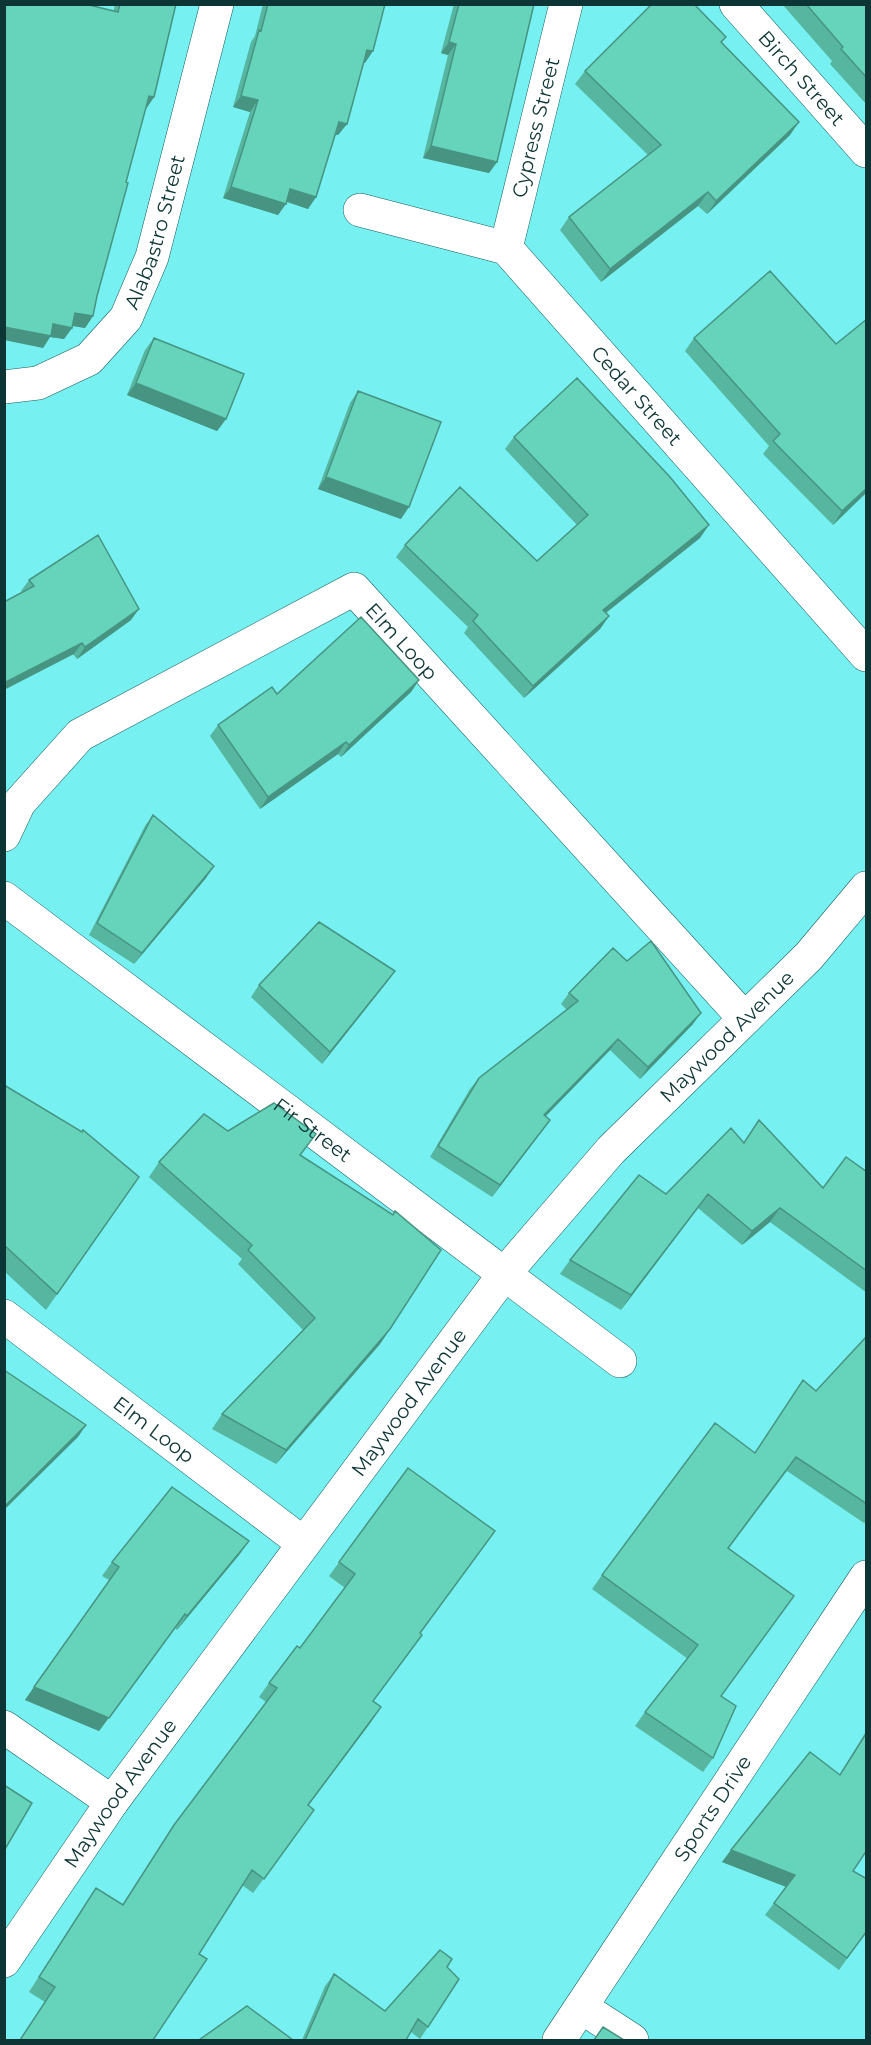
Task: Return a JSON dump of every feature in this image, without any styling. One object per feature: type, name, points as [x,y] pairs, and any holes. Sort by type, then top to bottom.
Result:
[{"type":"street","name":"Alabastro Street","points":[[4,387],[38,383],[89,359],[126,318],[152,257],[217,4]]},
{"type":"street","name":"Cypress Street","points":[[506,249],[566,4]]},
{"type":"street","name":"Birch Street","points":[[736,4],[867,151]]},
{"type":"street","points":[[360,210],[506,249]]},
{"type":"street","name":"Cedar Street","points":[[506,249],[867,655]]},
{"type":"street","name":"Elm Loop","points":[[4,835],[19,803],[80,735],[354,589],[744,1018]]},
{"type":"street","name":"Maywood Avenue","points":[[4,1961],[112,1802],[505,1273],[611,1150],[809,956],[867,888]]},
{"type":"street","name":"Fir Street","points":[[4,898],[620,1360]]},
{"type":"street","name":"Elm Loop","points":[[4,1316],[303,1543]]},
{"type":"street","name":"Sports Drive","points":[[559,2040],[867,1577]]},
{"type":"street","points":[[4,1727],[112,1802]]},
{"type":"street","points":[[581,2007],[632,2040]]},
{"type":"building","points":[[4,4],[85,4],[118,12],[120,4],[176,4],[154,97],[149,96],[93,316],[75,313],[72,328],[53,324],[51,336],[4,327]]},
{"type":"building","points":[[268,4],[385,4],[373,51],[367,50],[347,124],[339,122],[316,197],[290,189],[286,204],[231,187],[258,100],[241,96]]},
{"type":"building","points":[[459,4],[534,4],[497,162],[431,146],[456,44],[449,42]]},
{"type":"building","points":[[652,4],[694,4],[726,37],[721,42],[799,122],[716,201],[708,192],[610,269],[569,217],[661,145],[585,71]]},
{"type":"building","points":[[806,4],[867,4],[867,78],[841,49],[843,47]]},
{"type":"building","points":[[770,271],[836,344],[867,319],[867,488],[842,511],[773,441],[780,434],[694,338]]},
{"type":"building","points":[[154,338],[244,374],[226,419],[136,383]]},
{"type":"building","points":[[577,378],[670,477],[709,525],[603,610],[609,616],[533,686],[473,621],[478,615],[405,545],[460,487],[537,561],[588,515],[514,437]]},
{"type":"building","points":[[358,391],[441,422],[409,507],[326,477]]},
{"type":"building","points":[[98,535],[139,609],[85,647],[82,643],[4,683],[4,602],[34,586],[29,580]]},
{"type":"building","points":[[361,617],[419,680],[349,745],[346,742],[268,797],[218,725],[272,687],[277,694]]},
{"type":"building","points":[[153,815],[214,866],[142,953],[97,923]]},
{"type":"building","points":[[319,922],[395,971],[330,1052],[259,985]]},
{"type":"building","points":[[651,941],[701,1013],[648,1067],[618,1039],[544,1115],[550,1120],[500,1185],[438,1146],[479,1078],[578,1001],[569,993],[613,948],[627,961]]},
{"type":"building","points":[[4,1085],[82,1132],[83,1130],[139,1177],[57,1294],[4,1245]]},
{"type":"building","points":[[274,1103],[316,1134],[300,1155],[393,1215],[395,1211],[441,1250],[390,1329],[286,1450],[222,1414],[315,1318],[248,1250],[252,1245],[159,1162],[204,1114],[228,1131]]},
{"type":"building","points":[[759,1120],[823,1188],[846,1157],[867,1172],[867,1271],[780,1208],[752,1231],[708,1194],[631,1295],[570,1260],[639,1175],[666,1194],[731,1128],[744,1143]]},
{"type":"building","points":[[867,1336],[867,1504],[796,1457],[728,1548],[794,1596],[721,1696],[736,1706],[713,1758],[645,1712],[698,1645],[602,1575],[715,1423],[755,1453],[803,1380],[816,1391]]},
{"type":"building","points":[[4,1370],[86,1425],[4,1507]]},
{"type":"building","points":[[408,1468],[495,1531],[373,1701],[381,1707],[308,1805],[314,1810],[264,1879],[252,1870],[199,1954],[207,1959],[153,2040],[20,2040],[55,1987],[39,1977],[96,1888],[123,1905],[174,1825],[277,1688],[269,1683],[297,1646],[300,1648],[355,1574],[339,1562]]},
{"type":"building","points":[[172,1487],[249,1541],[187,1616],[185,1614],[109,1718],[34,1687],[119,1567],[112,1562]]},
{"type":"building","points":[[867,1732],[867,1850],[853,1871],[867,1879],[867,1931],[847,1958],[774,1903],[795,1875],[731,1850],[810,1752],[840,1775]]},
{"type":"building","points":[[4,1785],[32,1803],[4,1851]]},
{"type":"building","points":[[440,1950],[452,1959],[447,1967],[459,1979],[428,2027],[418,2019],[406,2040],[305,2040],[334,1974],[385,2011]]},
{"type":"building","points":[[247,2006],[293,2040],[199,2040]]},
{"type":"building","points":[[603,2027],[624,2040],[594,2040]]}]
